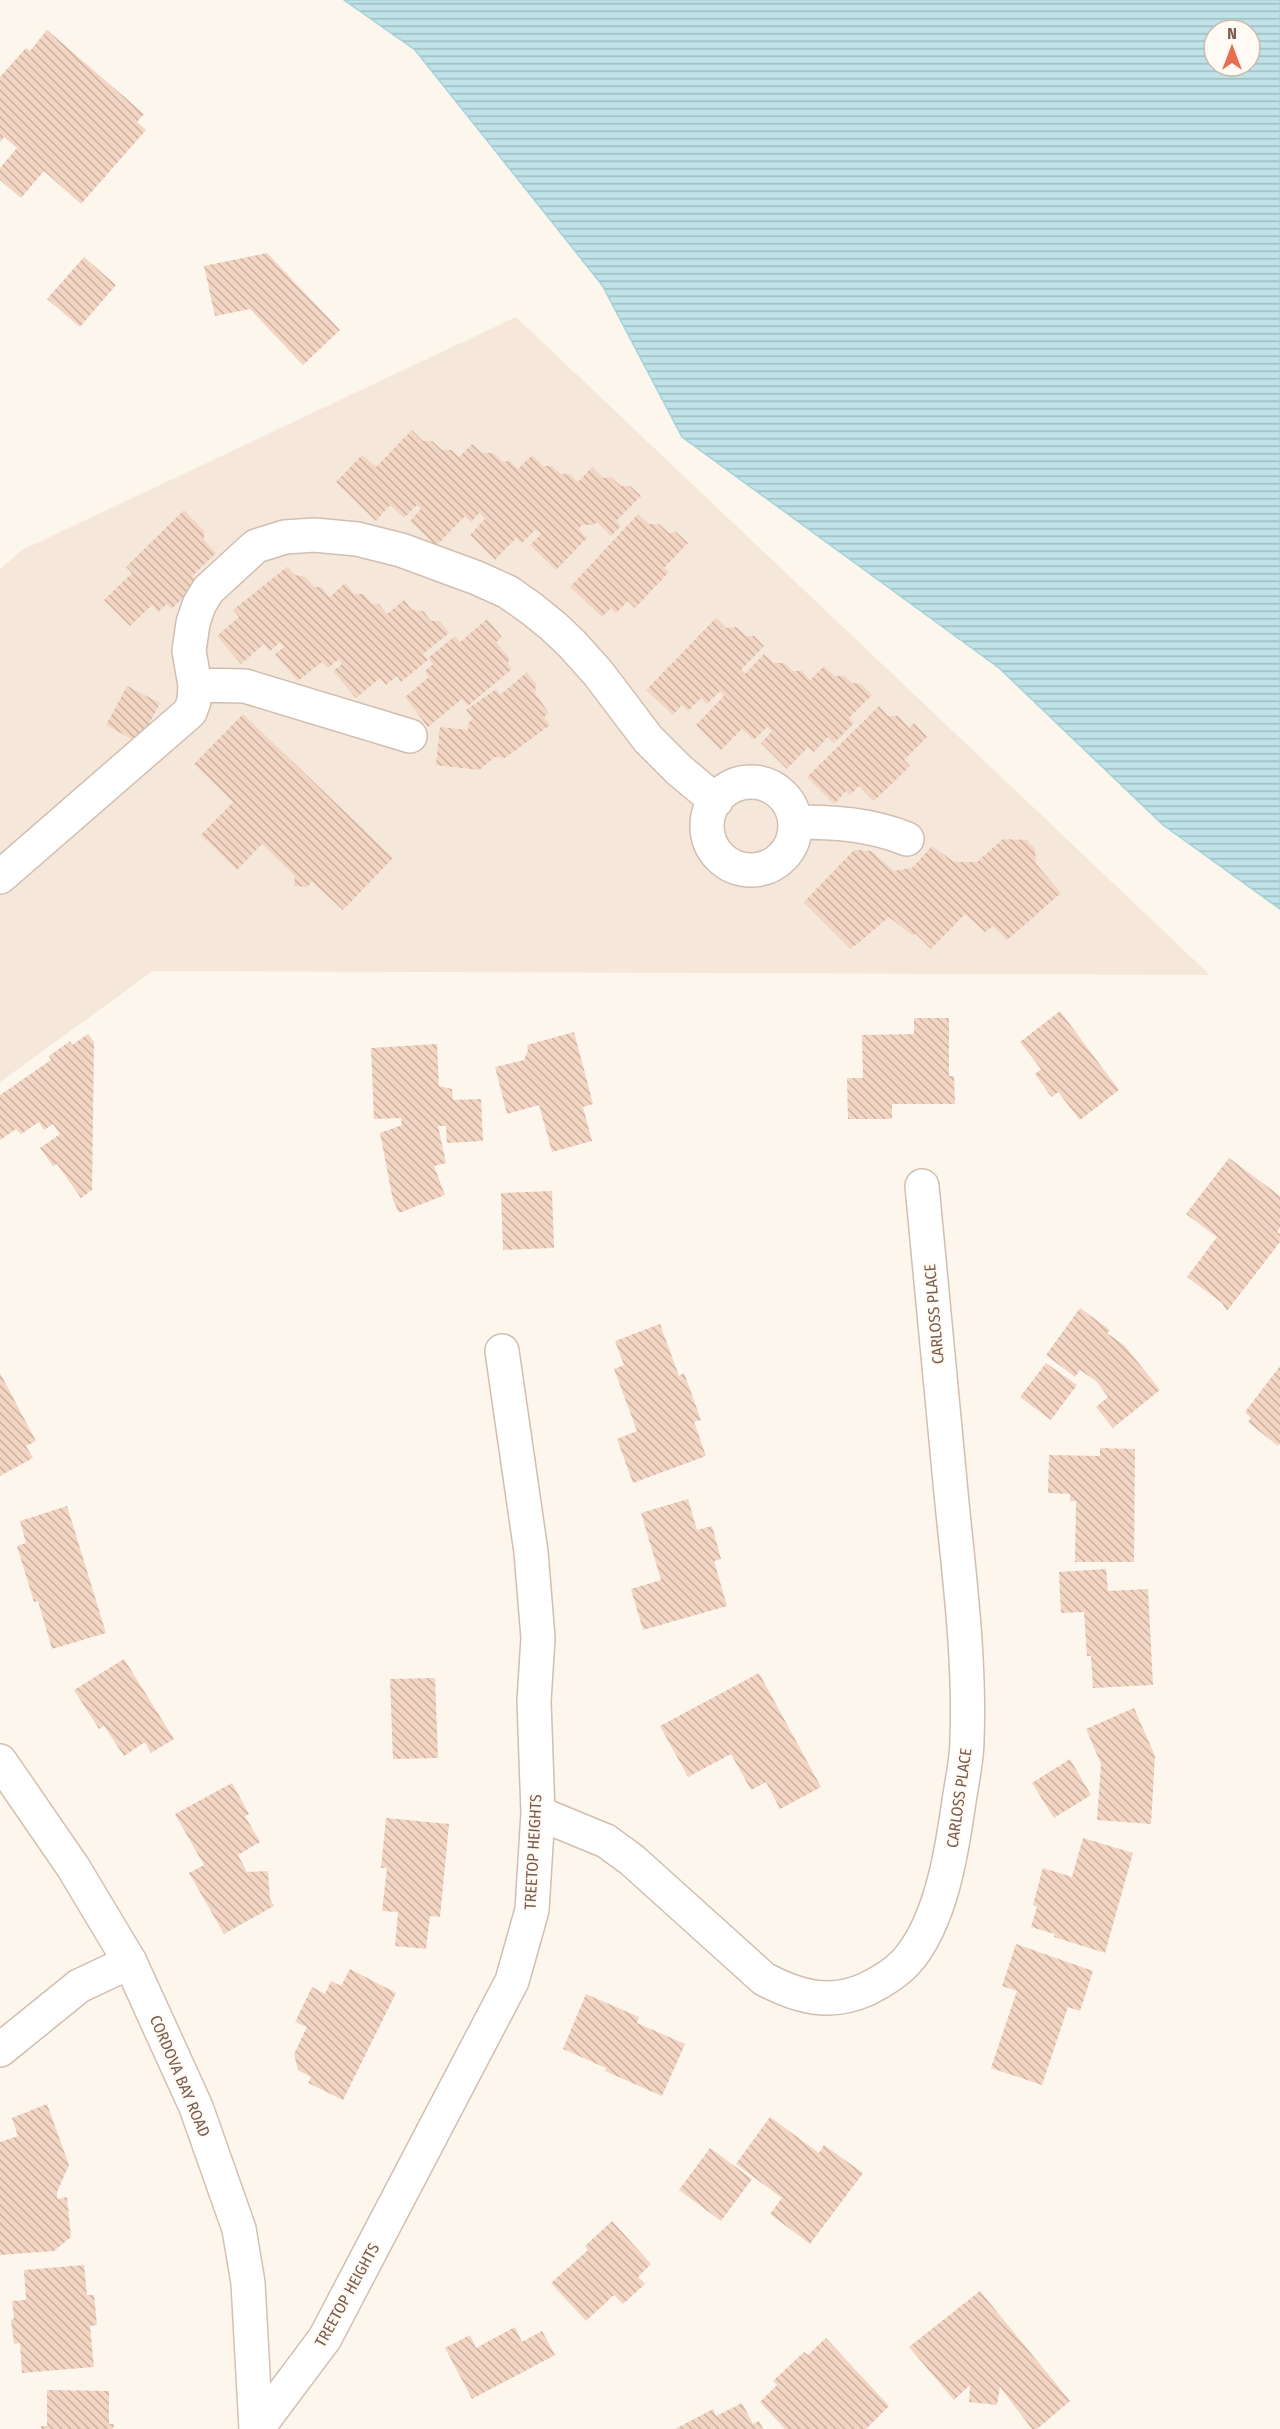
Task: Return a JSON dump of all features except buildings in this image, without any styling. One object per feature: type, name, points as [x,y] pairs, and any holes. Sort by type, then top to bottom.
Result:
[{"type":"street","points":[[0,877],[190,712],[194,701],[195,685],[189,651],[193,623],[199,605],[208,590],[256,546],[285,537],[314,535],[357,539],[401,550],[508,592],[554,626],[572,644],[598,673],[648,739],[679,770],[716,801]]},
{"type":"street","points":[[195,685],[245,686],[410,736]]},
{"type":"street","points":[[755,782],[782,795],[791,807],[795,822],[794,837],[788,851],[766,868],[752,870],[739,868],[721,857],[709,840],[707,826],[709,813],[726,790],[740,784],[755,782]]},
{"type":"street","points":[[795,822],[838,822],[882,829],[907,839]]},
{"type":"street","name":"CARLOSS PLACE","points":[[538,1813],[606,1842],[640,1867],[764,1979],[789,1992],[814,1998],[837,1998],[859,1993],[881,1982],[906,1962],[922,1937],[942,1893],[952,1854],[968,1743],[968,1660],[922,1186]]},
{"type":"street","name":"TREETOP HEIGHTS","points":[[256,2429],[325,2338],[512,1981],[532,1910],[538,1813],[534,1701],[538,1638],[536,1596],[502,1352]]},
{"type":"street","name":"CORDOVA BAY ROAD","points":[[0,1761],[73,1867],[130,1962],[196,2107],[239,2229],[248,2283],[256,2429]]},
{"type":"street","points":[[0,2050],[79,1986],[130,1962]]},
{"type":"shaded area","points":[[516,317],[1210,975],[153,971],[0,1082],[0,569],[22,550]]},
{"type":"water","points":[[344,0],[1280,0],[1280,909],[1163,825],[999,668],[682,437],[602,285],[415,50]]}]
